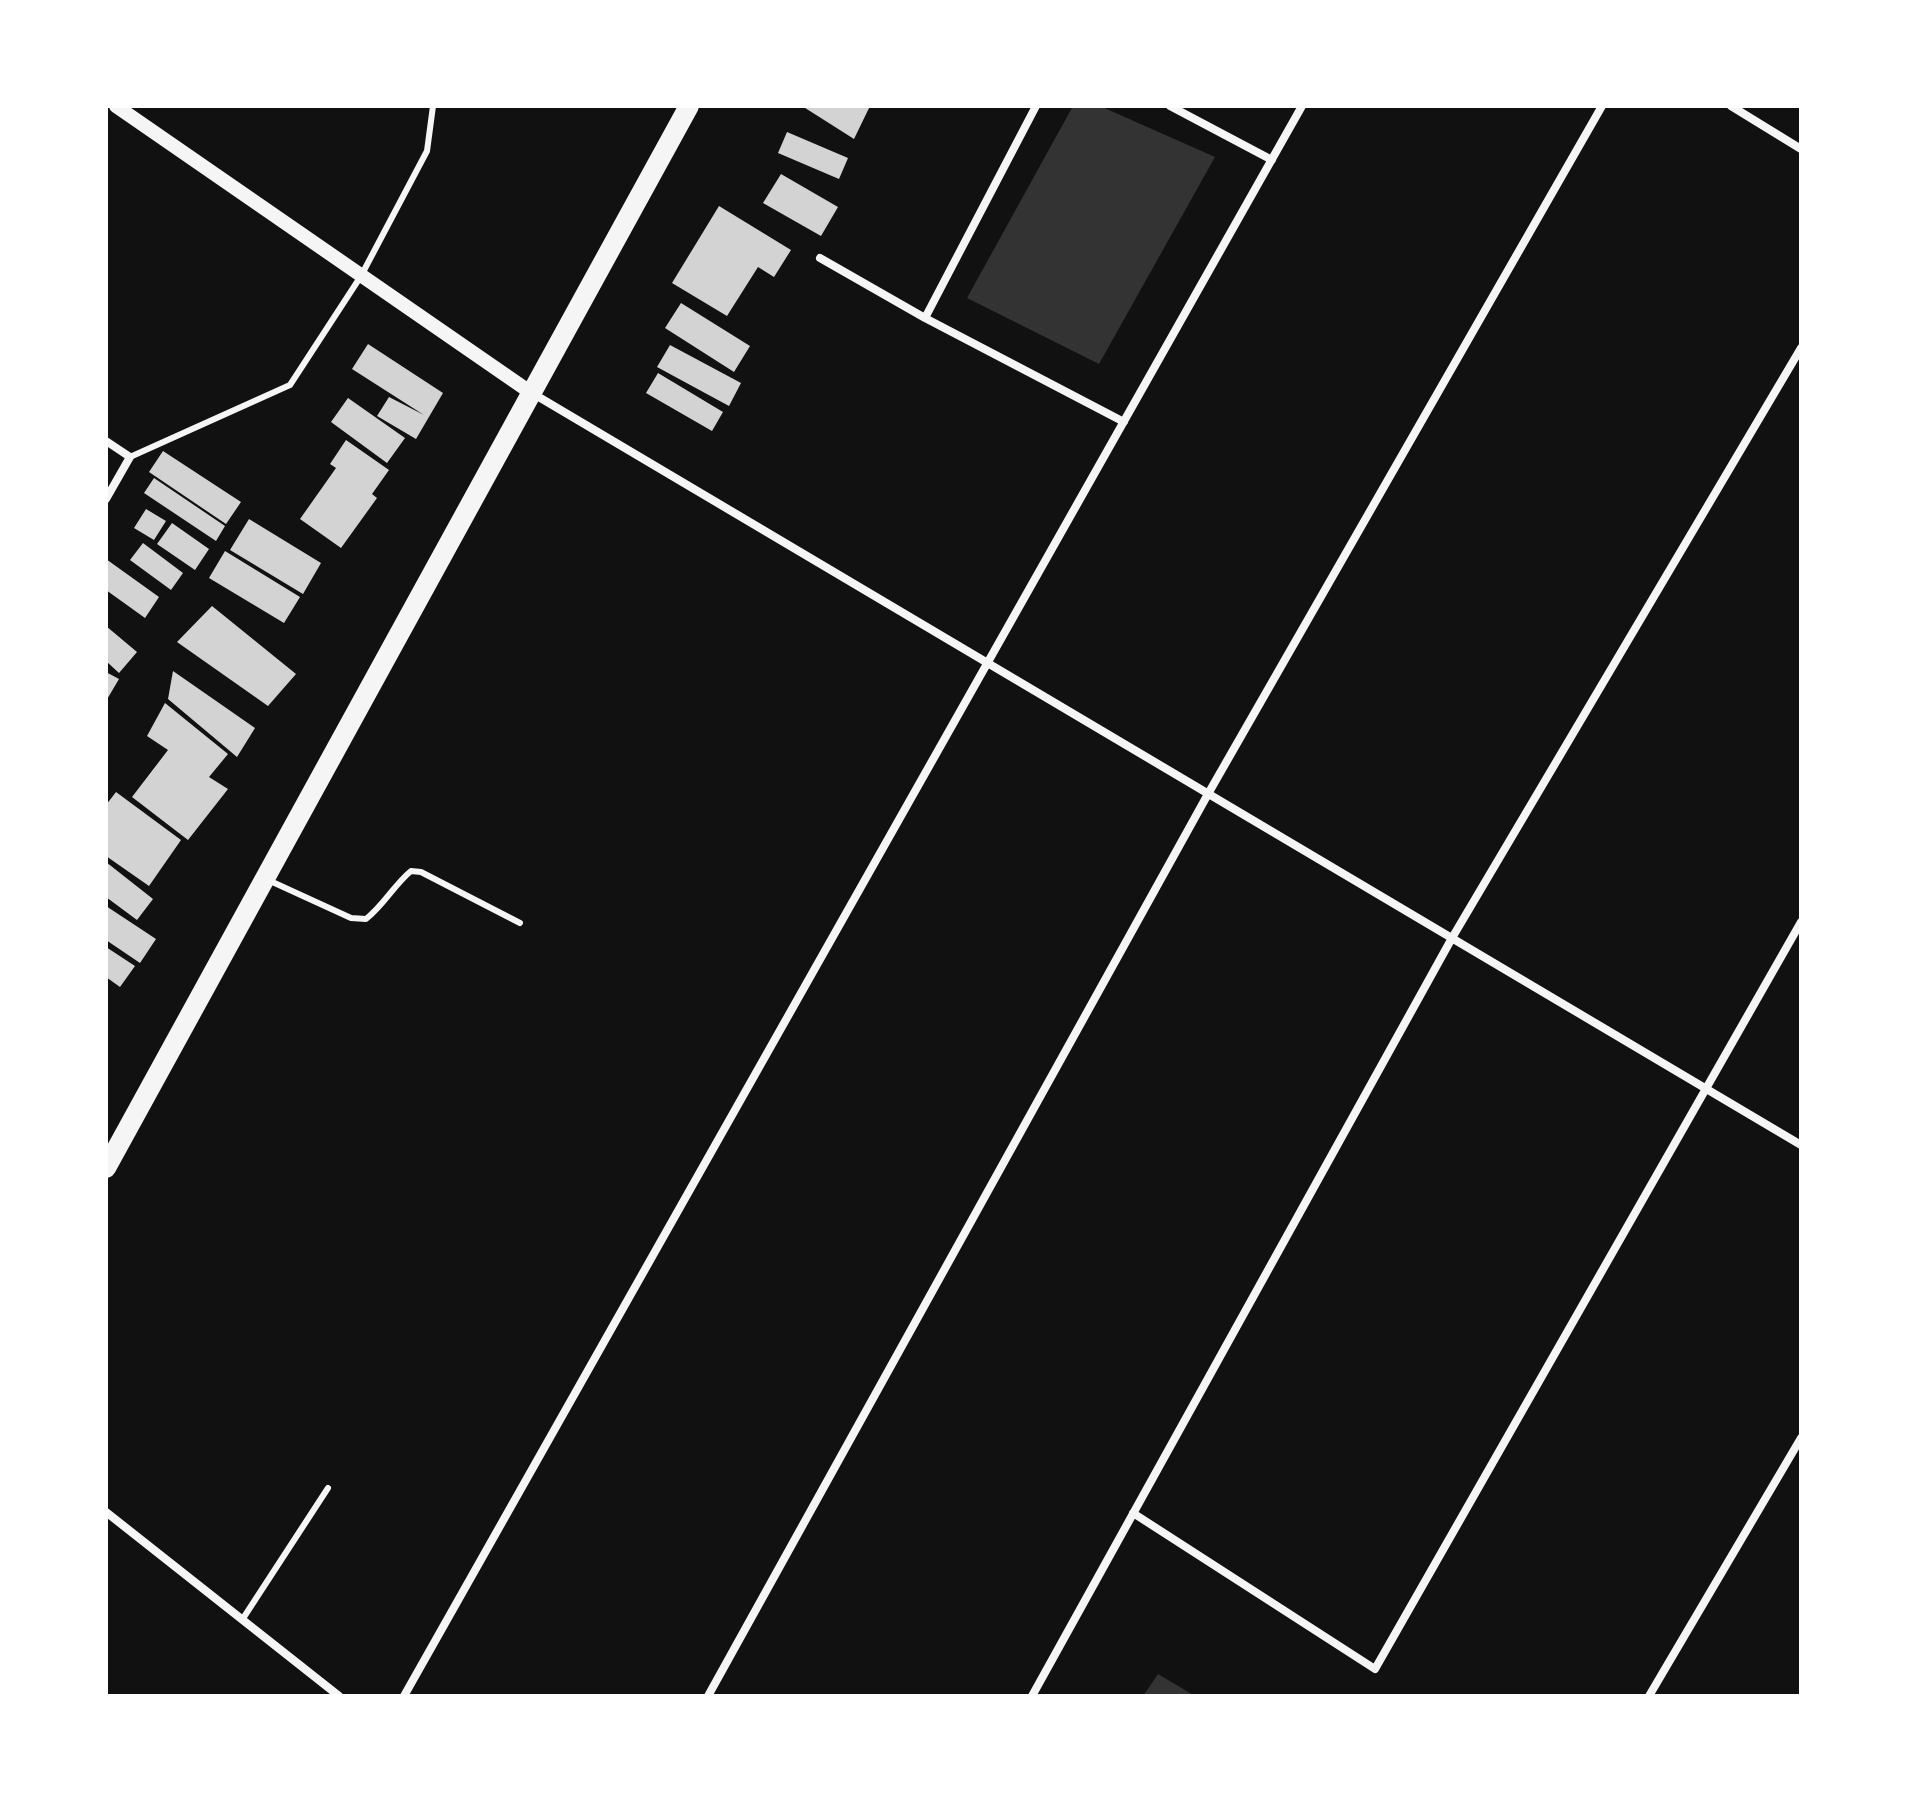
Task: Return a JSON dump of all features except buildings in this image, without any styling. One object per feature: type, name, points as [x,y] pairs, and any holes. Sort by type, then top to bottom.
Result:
[{"type":"main road","points":[[106,1168],[689,106]]},
{"type":"street","points":[[116,106],[530,392],[1801,1145]]},
{"type":"street","points":[[925,318],[1036,106]]},
{"type":"street","points":[[1170,106],[1272,160]]},
{"type":"street","points":[[404,1696],[1302,106]]},
{"type":"street","points":[[708,1696],[1208,794],[1602,106]]},
{"type":"street","points":[[1731,106],[1801,149]]},
{"type":"street","points":[[820,258],[925,318],[1124,422]]},
{"type":"street","points":[[1032,1696],[1452,938],[1801,348]]},
{"type":"street","points":[[106,441],[130,457],[106,499]]},
{"type":"street","points":[[1133,1513],[1375,1669],[1801,922]]},
{"type":"street","points":[[1649,1696],[1801,1438]]},
{"type":"street","points":[[106,1512],[339,1696]]},
{"type":"lane","points":[[130,457],[290,385],[361,276],[427,151],[433,106]]},
{"type":"lane","points":[[264,879],[351,918],[366,919],[378,910],[411,871],[421,872],[520,923]]},
{"type":"lane","points":[[242,1620],[328,1488]]},
{"type":"shaded area","points":[[1073,106],[1100,106],[1215,157],[1099,364],[967,298]]},
{"type":"shaded area","points":[[1158,1674],[1195,1696],[1143,1696]]}]
